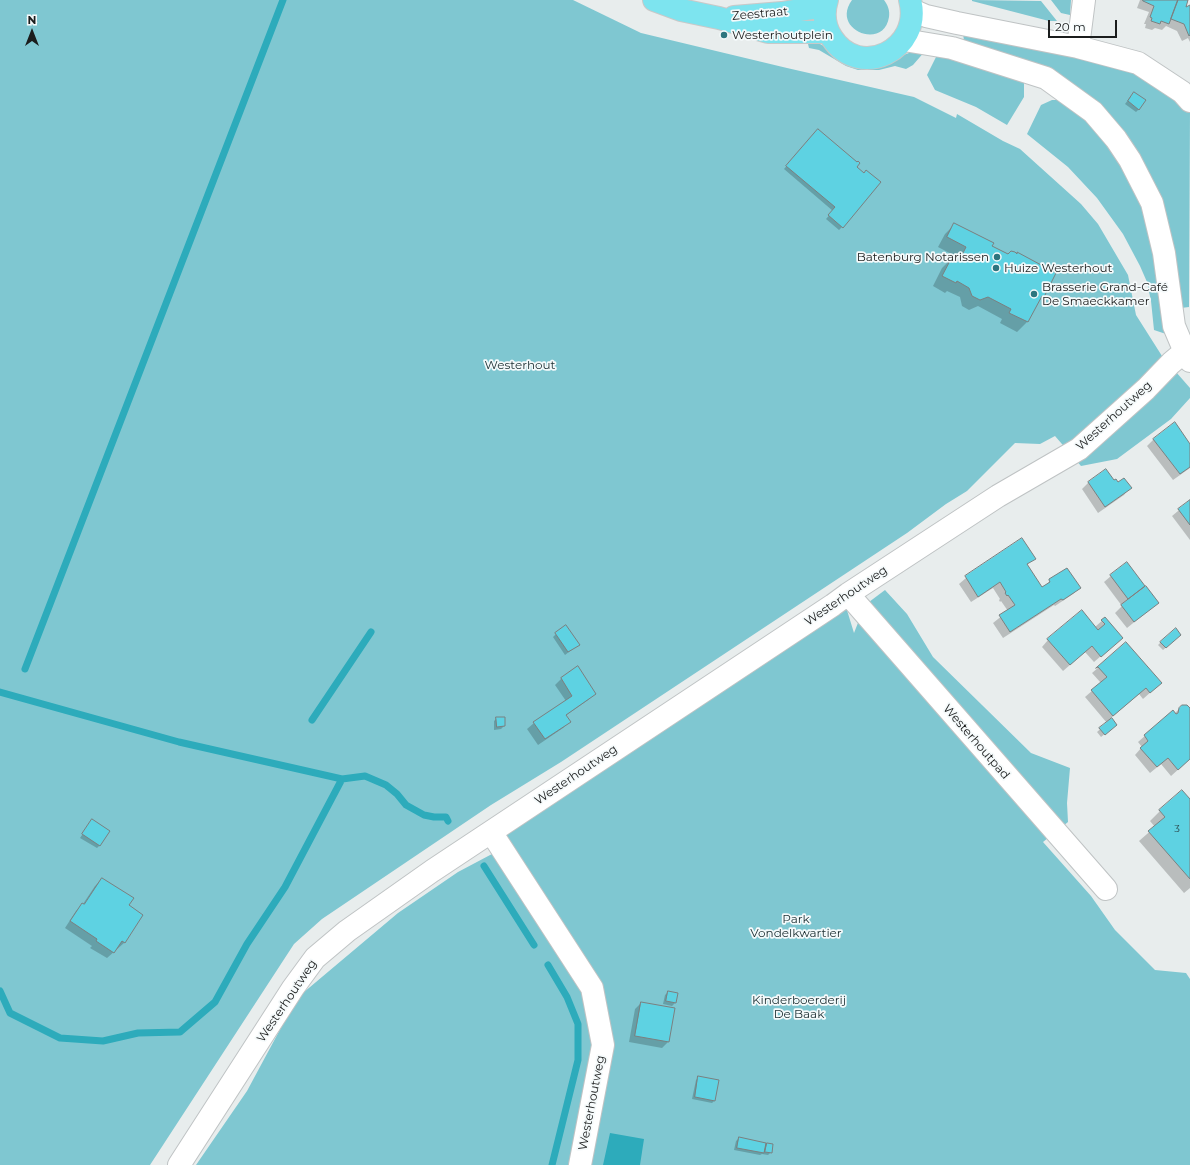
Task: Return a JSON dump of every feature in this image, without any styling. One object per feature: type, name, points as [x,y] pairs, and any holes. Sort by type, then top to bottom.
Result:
[{"type":"main road","name":"Zeestraat","points":[[654,0],[701,16],[719,18],[768,32],[828,32]]},
{"type":"main road","name":"Zeestraat","points":[[719,18],[782,13],[826,3]]},
{"type":"main road","points":[[826,3],[826,23],[828,32],[835,43],[845,51],[857,56],[870,58],[883,55],[895,49],[904,40],[911,22],[911,5]]},
{"type":"street","points":[[1078,47],[1084,0]]},
{"type":"street","points":[[911,5],[926,16],[1078,47],[1138,63],[1182,92],[1190,101]]},
{"type":"street","points":[[904,40],[952,48],[1046,78],[1093,112],[1116,139],[1130,160],[1152,203],[1164,253],[1174,326],[1188,353]]},
{"type":"street","name":"Westerhoutweg","points":[[180,1165],[293,988],[315,958],[347,931],[432,871],[848,594],[998,496],[1079,449],[1146,389],[1171,363],[1188,353]]},
{"type":"street","name":"Westerhoutpad","points":[[848,594],[1106,889]]},
{"type":"street","name":"Westerhoutweg","points":[[491,832],[592,988],[603,1046],[580,1165]]},
{"type":"green space","name":"Westerhout","points":[[0,0],[573,0],[641,33],[914,97],[956,118],[957,114],[1003,141],[1020,149],[1081,204],[1098,224],[1128,275],[1136,315],[1162,356],[1190,388],[1190,398],[1171,419],[1117,459],[1081,466],[1055,436],[1040,444],[1015,443],[967,491],[946,504],[907,533],[561,762],[491,805],[322,919],[294,944],[150,1165],[0,1165]]},
{"type":"green space","points":[[852,0],[884,0],[888,6],[889,13],[885,27],[878,33],[869,34],[860,32],[853,28],[848,20],[847,11]]},
{"type":"green space","points":[[972,0],[1041,1],[1057,21],[1049,21]]},
{"type":"green space","points":[[1051,0],[1071,0],[1070,15],[1061,13]]},
{"type":"green space","points":[[963,33],[1124,66],[1190,111],[1189,307],[1181,308],[1117,130],[964,41]]},
{"type":"green space","points":[[807,40],[826,47],[894,58],[921,49],[926,50],[913,65],[906,69],[895,66],[879,70],[858,70],[846,66],[819,50],[809,48]]},
{"type":"green space","points":[[939,51],[1017,74],[1024,83],[1024,97],[1007,125],[976,107],[935,90],[927,75]]},
{"type":"green space","points":[[1052,100],[1061,100],[1094,126],[1121,159],[1151,228],[1166,334],[1154,330],[1151,301],[1147,282],[1123,234],[1097,198],[1068,167],[1027,134],[1041,105]]},
{"type":"green space","name":"Park Vondelkwartier","points":[[885,590],[907,614],[933,657],[1031,753],[1070,768],[1067,803],[1068,822],[1043,842],[1091,896],[1115,930],[1155,970],[1186,973],[1190,979],[1190,1165],[196,1165],[247,1091],[297,998],[398,913],[458,872],[492,854],[499,837],[846,607],[854,633],[865,605]]},
{"type":"shaded area","points":[[610,1133],[644,1139],[640,1165],[603,1165]]},
{"type":"building","points":[[1143,0],[1178,0],[1169,24],[1161,21],[1160,24],[1151,21],[1152,18],[1150,17],[1154,6]]},
{"type":"building","points":[[1178,0],[1188,0],[1186,7],[1190,5],[1189,36],[1184,24],[1171,19]]},
{"type":"building","points":[[1134,92],[1146,100],[1139,110],[1128,101]]},
{"type":"building","points":[[818,129],[857,162],[858,161],[860,163],[857,167],[864,173],[866,170],[881,182],[843,228],[828,215],[835,207],[786,166]]},
{"type":"building","name":"Huize Westerhout","points":[[954,223],[994,243],[992,246],[1008,254],[1011,251],[1017,254],[1017,252],[1056,273],[1044,297],[1042,296],[1028,322],[1009,313],[1011,309],[988,297],[980,300],[972,296],[969,288],[957,281],[956,283],[942,276],[952,257],[959,261],[966,247],[947,237]]},
{"type":"building","points":[[1175,422],[1190,444],[1190,467],[1180,474],[1153,439]]},
{"type":"building","points":[[1106,469],[1114,480],[1116,479],[1118,482],[1124,478],[1132,488],[1105,507],[1088,482]]},
{"type":"building","points":[[1190,500],[1190,525],[1178,509]]},
{"type":"building","points":[[1022,538],[1036,559],[1027,564],[1042,587],[1050,582],[1049,579],[1067,568],[1081,588],[1010,632],[999,615],[1015,605],[1005,593],[1006,592],[1000,582],[978,597],[965,576]]},
{"type":"building","points":[[1127,562],[1145,586],[1128,599],[1110,575]]},
{"type":"building","points":[[1146,586],[1159,603],[1134,622],[1121,605]]},
{"type":"building","points":[[1082,610],[1098,630],[1105,624],[1101,620],[1105,617],[1123,638],[1101,657],[1092,646],[1070,665],[1047,639]]},
{"type":"building","points":[[566,625],[580,645],[568,652],[555,633]]},
{"type":"building","points":[[1176,628],[1181,635],[1166,648],[1160,642]]},
{"type":"building","points":[[1126,642],[1162,683],[1150,693],[1146,688],[1113,716],[1091,690],[1107,677],[1098,667],[1096,668]]},
{"type":"building","points":[[578,666],[596,694],[566,715],[571,722],[545,739],[533,722],[572,696],[561,678]]},
{"type":"building","points":[[1182,705],[1187,705],[1190,708],[1190,759],[1178,770],[1168,758],[1157,767],[1140,748],[1148,741],[1144,735],[1173,710],[1176,714],[1178,713],[1179,708]]},
{"type":"building","points":[[496,717],[505,717],[505,726],[497,727]]},
{"type":"building","points":[[1112,718],[1117,725],[1105,735],[1099,728]]},
{"type":"building","points":[[1182,790],[1190,799],[1190,879],[1148,831],[1165,817],[1159,810]]},
{"type":"building","points":[[92,819],[110,831],[100,846],[82,834]]},
{"type":"building","points":[[102,878],[134,898],[129,905],[143,915],[125,943],[122,941],[114,953],[96,941],[97,939],[70,921]]},
{"type":"building","points":[[668,991],[678,993],[676,1003],[666,1001]]},
{"type":"building","points":[[641,1002],[675,1008],[669,1042],[635,1036]]},
{"type":"building","points":[[698,1076],[719,1080],[715,1101],[695,1097]]},
{"type":"building","points":[[739,1137],[766,1143],[764,1153],[737,1148]]},
{"type":"building","points":[[767,1143],[773,1144],[772,1153],[765,1152]]},
{"type":"waterway","points":[[25,669],[283,0]]},
{"type":"waterway","points":[[312,720],[371,632]]},
{"type":"waterway","points":[[0,692],[179,742],[342,779],[365,776],[386,785],[397,794],[406,805],[424,815],[446,817],[448,821]]},
{"type":"waterway","points":[[0,991],[10,1013],[60,1038],[103,1041],[138,1033],[180,1032],[215,1002],[247,944],[285,887],[342,779]]},
{"type":"waterway","points":[[484,866],[534,945]]},
{"type":"waterway","points":[[548,965],[567,997],[578,1024],[578,1060],[552,1165]]},
{"type":"place","name":"Westerhoutplein","points":[[724,35]]},
{"type":"place","name":"Batenburg Notarissen","points":[[997,257]]},
{"type":"place","name":"Huize Westerhout","points":[[996,268]]},
{"type":"place","name":"Brasserie Grand-Café De Smaeckkamer","points":[[1034,294]]},
{"type":"park label","name":"Kinderboerderij De Baak","points":[[799,1007]]}]
